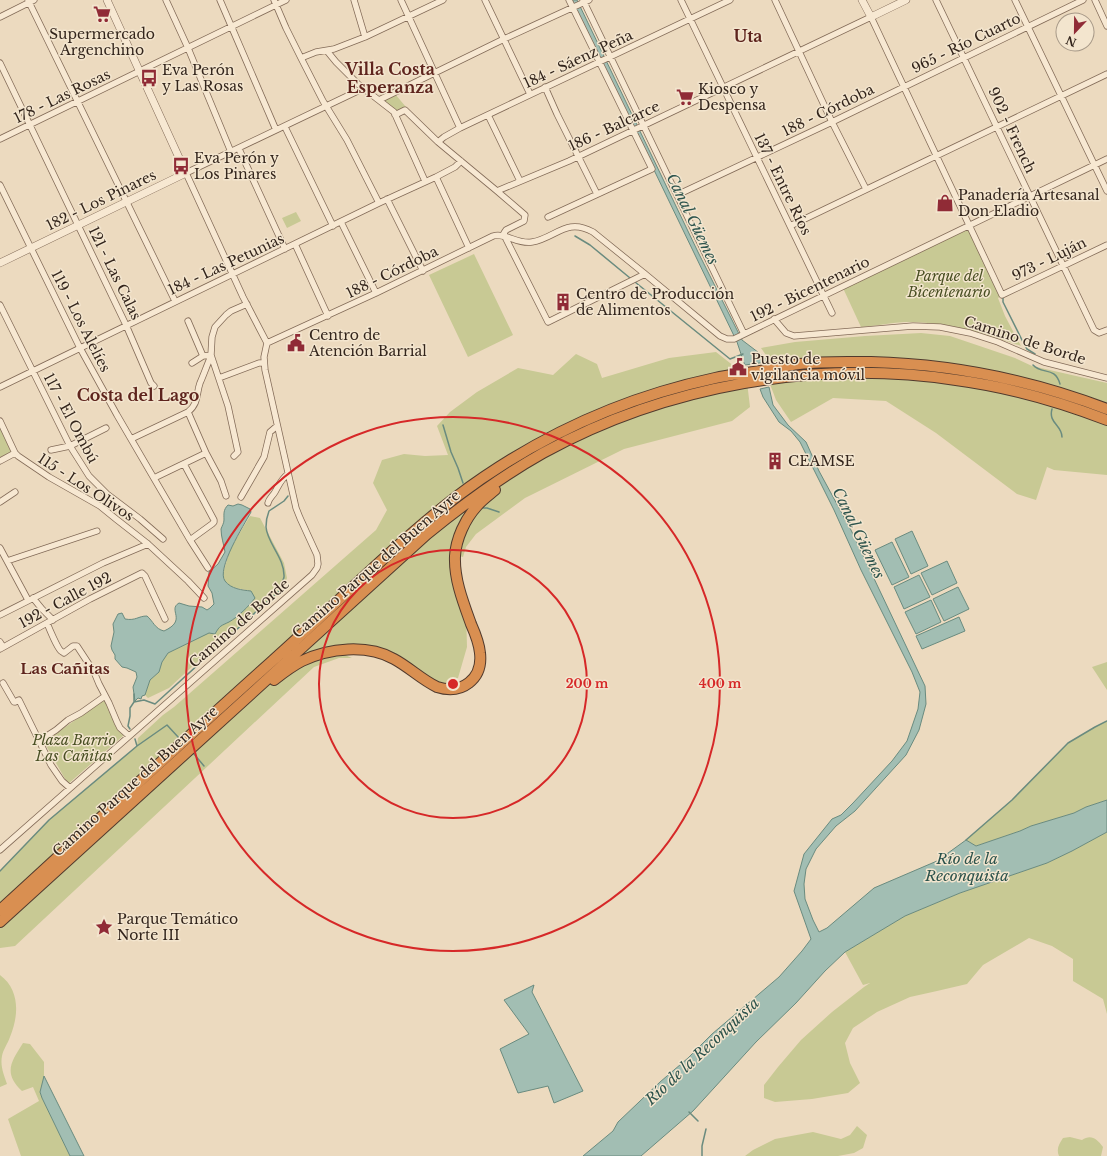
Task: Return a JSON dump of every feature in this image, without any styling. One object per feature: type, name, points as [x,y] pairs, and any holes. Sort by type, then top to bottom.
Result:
[{"type":"highway","name":"Camino Parque del Buen Ayre","points":[[767,375],[799,364],[846,362],[938,366],[981,373],[1036,385],[1064,393],[1107,409]]},
{"type":"highway","name":"Camino Parque del Buen Ayre","points":[[0,922],[246,698],[443,522],[469,501],[526,463],[559,445],[614,420],[647,408],[746,378],[767,375],[848,373],[907,374],[954,379],[1053,401],[1107,420]]},
{"type":"highway","name":"Camino Parque del Buen Ayre","points":[[0,910],[400,544],[457,496],[535,445],[587,420],[629,403],[672,389],[717,377],[746,378]]},
{"type":"highway","points":[[246,698],[302,661],[326,652],[348,650],[368,650],[390,657],[437,687],[452,690],[460,689],[466,686],[478,668],[481,655],[478,641],[462,598],[456,574],[456,550],[461,532],[471,515],[482,501],[506,481],[559,445]]},
{"type":"street","points":[[107,0],[266,343]]},
{"type":"street","points":[[166,0],[188,48],[231,152]]},
{"type":"street","points":[[220,0],[276,130]]},
{"type":"street","name":"178 - Las Rosas","points":[[0,139],[188,48],[275,2],[286,0]]},
{"type":"street","points":[[354,0],[365,37]]},
{"type":"street","points":[[401,0],[436,73],[460,128]]},
{"type":"street","points":[[301,58],[316,52],[327,51],[365,37],[443,0]]},
{"type":"street","points":[[485,0],[530,94]]},
{"type":"street","points":[[569,0],[642,126],[677,195],[743,334]]},
{"type":"street","name":"137 - Entre Ríos","points":[[681,0],[832,313]]},
{"type":"street","name":"184 - Sáenz Peña","points":[[438,142],[460,128],[730,0]]},
{"type":"street","points":[[775,0],[832,122],[866,190]]},
{"type":"street","points":[[862,0],[970,225]]},
{"type":"street","points":[[870,17],[906,0]]},
{"type":"street","name":"902 - French","points":[[936,0],[1094,330],[1099,333],[1107,330]]},
{"type":"street","points":[[1015,0],[1107,190]]},
{"type":"street","name":"965 - Río Cuarto","points":[[903,87],[1083,0]]},
{"type":"street","points":[[1095,0],[1107,26]]},
{"type":"street","points":[[0,17],[31,1],[77,102],[175,302]]},
{"type":"street","points":[[379,100],[585,1],[605,60],[652,169],[548,218]]},
{"type":"street","points":[[275,2],[301,58],[326,106],[347,140],[378,203]]},
{"type":"street","name":"186 - Balcarce","points":[[497,191],[634,130],[800,52],[870,17]]},
{"type":"street","points":[[327,51],[336,62],[395,115],[426,181]]},
{"type":"street","name":"121 - Las Calas","points":[[0,63],[126,325],[151,383],[154,386]]},
{"type":"street","points":[[790,226],[1107,74]]},
{"type":"street","points":[[546,87],[578,156],[598,194]]},
{"type":"street","name":"188 - Córdoba","points":[[677,195],[903,87]]},
{"type":"street","name":"182 - Los Pinares","points":[[0,263],[364,88]]},
{"type":"street","points":[[395,115],[405,110],[438,142],[497,191]]},
{"type":"street","points":[[488,115],[520,181]]},
{"type":"street","points":[[285,126],[333,226]]},
{"type":"street","points":[[238,148],[285,249]]},
{"type":"street","name":"192 - Bicentenario","points":[[504,236],[521,242],[533,242],[567,227],[583,227],[588,229],[720,336],[727,339],[734,339],[1107,159]]},
{"type":"street","name":"184 - Las Petunias","points":[[0,388],[126,325],[342,222],[378,203],[436,177],[455,167],[461,161]]},
{"type":"street","points":[[436,177],[469,248]]},
{"type":"street","name":"119 - Los Alelíes","points":[[0,185],[80,348],[131,439],[208,568]]},
{"type":"street","name":"188 - Córdoba","points":[[266,343],[328,316],[496,235],[504,236],[506,230],[525,219],[525,215],[497,191]]},
{"type":"street","points":[[387,199],[423,271]]},
{"type":"street","points":[[342,222],[376,293]]},
{"type":"street","name":"973 - Luján","points":[[970,225],[1002,295],[1107,245]]},
{"type":"street","points":[[504,236],[548,322],[645,274]]},
{"type":"street","points":[[295,244],[328,316]]},
{"type":"street","points":[[131,439],[194,408],[200,385],[211,355],[212,338],[215,327],[231,311],[247,304]]},
{"type":"street","name":"117 - El Ombú","points":[[0,305],[70,446],[89,476],[101,489],[163,538]]},
{"type":"street","name":"Camino de Borde","points":[[774,319],[786,333],[794,336],[913,326],[956,330],[984,337],[1044,362],[1107,378]]},
{"type":"street","points":[[188,321],[203,356]]},
{"type":"street","name":"Camino de Borde","points":[[0,850],[312,575],[317,568],[317,555],[298,514],[277,426],[264,363],[266,343]]},
{"type":"street","points":[[192,363],[203,356],[211,355]]},
{"type":"street","points":[[211,355],[228,406],[238,452],[234,456]]},
{"type":"street","points":[[219,378],[259,363],[264,363]]},
{"type":"street","points":[[188,412],[206,453],[221,481],[226,496]]},
{"type":"street","name":"115 - Los Olivos","points":[[0,421],[15,453],[31,465],[100,506],[148,544],[204,598]]},
{"type":"street","points":[[241,497],[264,457],[270,432],[277,426]]},
{"type":"street","points":[[52,450],[70,446],[106,428]]},
{"type":"street","points":[[0,461],[15,453]]},
{"type":"street","points":[[154,478],[206,453]]},
{"type":"street","points":[[184,464],[214,520],[212,524],[190,540]]},
{"type":"street","points":[[268,503],[279,482],[288,474]]},
{"type":"street","points":[[0,502],[15,492]]},
{"type":"street","points":[[7,561],[97,532]]},
{"type":"street","points":[[0,615],[103,563],[148,544]]},
{"type":"street","points":[[0,548],[31,599],[53,620]]},
{"type":"street","name":"192 - Calle 192","points":[[1,646],[142,573],[145,576],[165,619]]},
{"type":"street","points":[[47,623],[61,651],[64,653],[73,646],[77,646],[91,667],[120,728],[129,736]]},
{"type":"street","points":[[3,683],[14,702],[19,700],[53,769],[62,781],[70,788]]},
{"type":"street","points":[[39,741],[105,696]]},
{"type":"green space","points":[[395,94],[406,107],[397,114],[395,110],[383,99]]},
{"type":"green space","points":[[296,212],[301,221],[287,228],[282,218]]},
{"type":"green space","name":"Parque del Bicentenario","points":[[968,229],[1001,296],[998,298],[1005,316],[1021,346],[978,332],[919,322],[904,322],[861,327],[843,288]]},
{"type":"green space","points":[[474,254],[513,335],[468,357],[429,275]]},
{"type":"green space","points":[[921,333],[950,336],[1015,358],[1032,366],[1107,383],[1107,475],[1054,470],[1047,467],[1036,500],[1017,494],[936,433],[886,401],[833,398],[791,422],[776,400],[765,371],[768,358],[761,348],[795,342]]},
{"type":"green space","points":[[716,352],[744,374],[747,382],[750,407],[732,421],[624,449],[525,498],[476,534],[466,547],[463,557],[455,555],[466,610],[467,647],[458,678],[441,688],[390,657],[336,651],[352,658],[339,658],[314,667],[15,946],[0,948],[0,871],[49,820],[137,746],[138,738],[163,715],[376,530],[387,510],[373,483],[382,460],[404,454],[425,456],[448,455],[437,426],[450,412],[477,392],[518,368],[553,375],[576,354],[597,364],[602,378],[669,358]]},
{"type":"green space","points":[[0,428],[11,452],[0,457]]},
{"type":"green space","points":[[250,516],[260,518],[284,563],[287,578],[282,591],[209,651],[169,688],[148,698],[145,695],[150,680],[159,672],[162,662],[168,653],[230,621],[251,591],[231,587],[224,580],[223,574],[230,549]]},
{"type":"green space","points":[[1107,662],[1107,690],[1092,667]]},
{"type":"green space","name":"Plaza Barrio Las Cañitas","points":[[105,699],[124,735],[68,784],[44,742]]},
{"type":"green space","points":[[1107,721],[1107,800],[1074,813],[1031,826],[976,846],[966,840],[1012,800],[1068,743]]},
{"type":"green space","points":[[1107,832],[1107,1014],[1103,999],[1073,981],[1073,959],[1052,946],[1029,938],[983,965],[967,984],[910,997],[877,1012],[853,1028],[845,1043],[850,1063],[860,1083],[848,1093],[812,1099],[775,1102],[764,1098],[764,1085],[801,1040],[832,1012],[870,983],[863,985],[845,952],[905,916],[960,893],[1047,863]]},
{"type":"green space","points":[[0,975],[7,981],[11,988],[16,1003],[16,1012],[13,1029],[2,1056],[3,1070],[7,1084],[0,1087]]},
{"type":"green space","points":[[23,1043],[30,1044],[44,1062],[44,1076],[40,1092],[70,1156],[21,1156],[8,1119],[39,1101],[33,1087],[22,1091],[12,1079],[12,1062]]},
{"type":"green space","points":[[857,1126],[867,1135],[863,1148],[854,1153],[838,1156],[745,1156],[753,1150],[775,1139],[813,1132],[841,1139],[850,1135]]},
{"type":"green space","points":[[1070,1137],[1082,1140],[1088,1137],[1094,1138],[1103,1147],[1101,1156],[1059,1156],[1058,1147],[1060,1142],[1063,1138]]},
{"type":"water","name":"Canal Güemes","points":[[572,0],[577,0],[742,340],[767,359],[766,362],[745,365],[737,342]]},
{"type":"water","name":"Río de la Reconquista","points":[[769,387],[773,405],[788,425],[806,442],[819,471],[851,530],[925,686],[926,704],[919,730],[906,755],[855,811],[836,826],[816,849],[806,869],[804,884],[805,899],[819,932],[827,928],[874,888],[937,861],[966,840],[976,846],[1031,826],[1074,813],[1107,800],[1107,832],[1047,863],[960,893],[905,916],[845,952],[756,1042],[693,1111],[641,1156],[583,1156],[613,1131],[618,1122],[712,1034],[779,977],[811,939],[794,891],[804,854],[832,819],[841,815],[892,761],[907,741],[918,709],[920,692],[912,672],[800,442],[791,431],[779,422],[763,397],[760,389]]},
{"type":"water","points":[[238,504],[250,509],[251,512],[227,557],[223,575],[227,584],[237,589],[251,591],[255,598],[247,608],[232,620],[222,625],[215,634],[209,633],[168,653],[162,662],[159,672],[150,680],[145,695],[142,696],[141,699],[138,698],[135,701],[133,687],[137,677],[136,672],[122,667],[115,659],[111,646],[114,632],[113,624],[118,614],[122,613],[125,619],[134,619],[147,616],[156,627],[164,631],[175,623],[175,609],[179,603],[189,606],[202,607],[207,610],[210,608],[214,604],[212,593],[208,586],[209,572],[218,564],[225,552],[221,529],[224,521],[225,510],[228,505],[233,506]]},
{"type":"water","points":[[912,531],[928,566],[911,574],[895,539]]},
{"type":"water","points":[[892,542],[909,577],[892,585],[875,550]]},
{"type":"water","points":[[947,561],[957,583],[932,595],[921,573]]},
{"type":"water","points":[[919,575],[930,597],[904,609],[894,587]]},
{"type":"water","points":[[958,587],[969,609],[944,621],[933,599]]},
{"type":"water","points":[[931,600],[941,622],[916,634],[905,612]]},
{"type":"water","points":[[959,617],[965,631],[922,649],[916,636]]},
{"type":"water","points":[[534,985],[532,992],[583,1091],[554,1103],[548,1086],[518,1093],[500,1049],[529,1034],[504,1000]]},
{"type":"water","points":[[44,1076],[84,1156],[70,1156],[40,1092]]},
{"type":"waterway","points":[[575,236],[590,245],[630,278]]},
{"type":"waterway","points":[[635,282],[730,359],[743,354]]},
{"type":"waterway","points":[[1003,298],[1003,302],[1024,344],[1027,349],[1035,354]]},
{"type":"waterway","points":[[1033,365],[1040,370],[1055,375],[1060,384]]},
{"type":"waterway","points":[[1052,409],[1051,414],[1053,421],[1060,430],[1062,437]]},
{"type":"waterway","points":[[443,425],[451,452],[463,483]]},
{"type":"waterway","points":[[130,729],[128,726],[130,708],[134,702],[144,700],[155,704],[280,590],[284,577],[284,570],[282,563],[269,539],[266,523],[269,511],[284,501],[288,496]]},
{"type":"waterway","points":[[481,507],[499,512]]},
{"type":"waterway","points":[[134,694],[134,702]]},
{"type":"waterway","points":[[966,840],[1012,800],[1068,743],[1107,721]]},
{"type":"waterway","points":[[0,871],[49,820],[137,746],[167,725],[179,738]]},
{"type":"waterway","points":[[135,739],[137,746]]},
{"type":"waterway","points":[[194,754],[204,766]]},
{"type":"waterway","points":[[689,1112],[698,1121]]},
{"type":"waterway","points":[[702,1156],[702,1146],[706,1129]]},
{"type":"place","name":"Supermercado Argenchino","points":[[102,14]]},
{"type":"place","name":"Eva Perón y Las Rosas","points":[[149,78]]},
{"type":"place","name":"Kiosco y Despensa","points":[[685,97]]},
{"type":"place","name":"Eva Perón y Los Pinares","points":[[181,166]]},
{"type":"place","name":"Panadería Artesanal Don Eladio","points":[[945,203]]},
{"type":"place","name":"Centro de Producción de Alimentos","points":[[563,302]]},
{"type":"place","name":"Centro de Atención Barrial","points":[[296,343]]},
{"type":"place","name":"Puesto de vigilancia móvil","points":[[738,367]]},
{"type":"place","name":"CEAMSE","points":[[775,461]]},
{"type":"place","name":"Parque Temático Norte III","points":[[104,927]]},
{"type":"district","name":"Uta","points":[[748,36]]},
{"type":"district","name":"Villa Costa Esperanza","points":[[390,78]]},
{"type":"district","name":"Costa del Lago","points":[[138,395]]},
{"type":"district","name":"Las Cañitas","points":[[65,668]]}]
